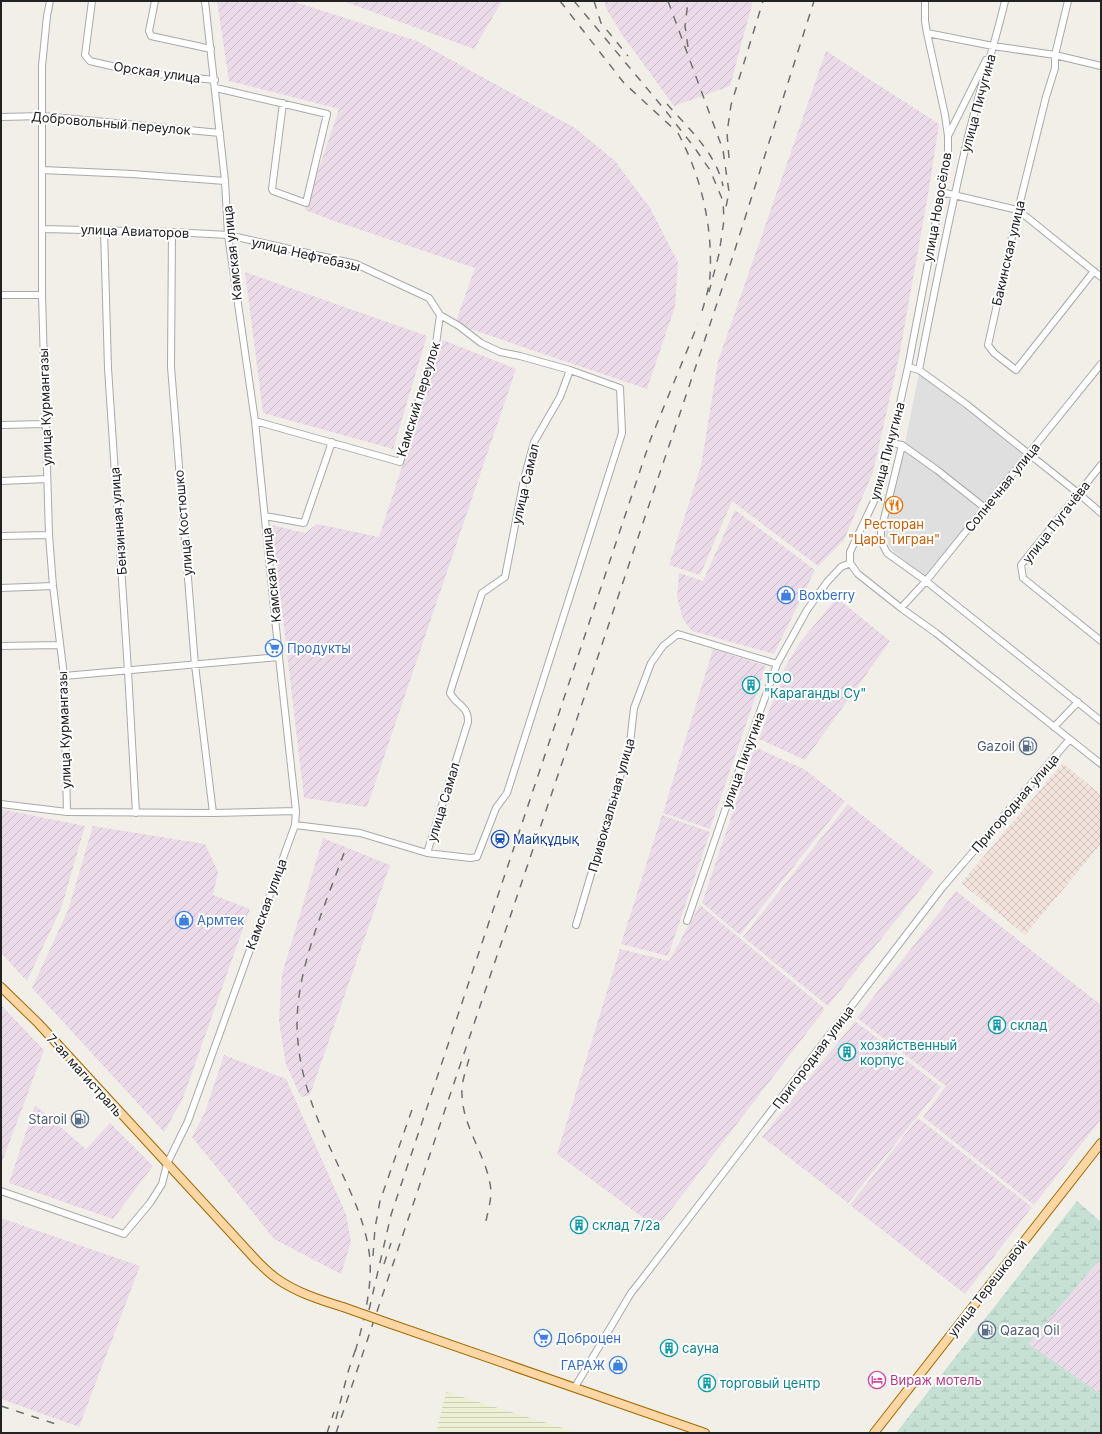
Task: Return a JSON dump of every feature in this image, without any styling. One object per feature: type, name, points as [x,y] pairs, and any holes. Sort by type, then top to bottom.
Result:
[{"type":"main road","name":"7-ая магистраль","points":[[1,986],[257,1261],[276,1278],[299,1291],[343,1307],[705,1433]]},
{"type":"main road","name":"улица Терешковой","points":[[874,1432],[1101,1143]]},
{"type":"street","name":"улица Курмангазы","points":[[50,1],[42,66],[42,295],[49,535],[53,586],[64,676],[67,812]]},
{"type":"street","name":"Орская улица","points":[[92,1],[85,56],[90,61],[137,72],[215,80]]},
{"type":"street","points":[[155,1],[149,31],[151,36],[211,49]]},
{"type":"street","name":"Камская улица","points":[[1,1191],[124,1234],[150,1203],[162,1184],[167,1164],[188,1121],[295,826],[296,811],[255,422],[228,236],[225,181],[216,88],[205,1]]},
{"type":"street","name":"улица Новосёлов","points":[[908,367],[948,158],[948,136],[945,115],[927,34],[925,1]]},
{"type":"street","name":"улица Пичугина","points":[[919,370],[967,139],[1005,1]]},
{"type":"street","name":"Бакинская улица","points":[[1068,1],[1055,55],[1055,68],[1046,97],[1018,210],[988,344],[994,353],[1016,370],[1094,271]]},
{"type":"street","points":[[927,34],[1055,55],[1101,66]]},
{"type":"street","points":[[948,136],[993,46]]},
{"type":"street","points":[[216,88],[283,103],[327,114],[306,203],[273,191],[272,189],[283,103]]},
{"type":"street","name":"Добровольный переулок","points":[[1,117],[43,116],[220,133]]},
{"type":"street","points":[[42,170],[132,174],[225,181]]},
{"type":"street","points":[[941,192],[1018,210],[1101,278]]},
{"type":"street","name":"улица Авиаторов","points":[[42,229],[172,232],[228,236]]},
{"type":"street","name":"Бензинная улица","points":[[104,230],[108,368],[136,813]]},
{"type":"street","name":"улица Костюшко","points":[[172,232],[171,367],[195,665],[213,813]]},
{"type":"street","name":"улица Нефтебазы","points":[[228,236],[356,264],[429,298],[440,315],[459,326],[481,343],[500,352],[570,370]]},
{"type":"street","points":[[1,295],[42,295]]},
{"type":"street","name":"Камский переулок","points":[[255,422],[400,462],[436,344],[440,315]]},
{"type":"street","name":"Солнечная улица","points":[[901,608],[926,581],[1101,364]]},
{"type":"street","points":[[908,367],[919,370],[966,404],[1101,513]]},
{"type":"street","name":"улица Пичугина","points":[[687,921],[777,664],[807,610],[827,582],[841,567],[850,563],[850,552],[877,493],[892,443],[908,367]]},
{"type":"street","points":[[427,853],[470,858],[477,857],[496,808],[507,792],[512,778],[622,433],[620,388],[570,370]]},
{"type":"street","name":"улица Самал","points":[[295,826],[360,833],[427,853],[468,722],[469,715],[465,709],[454,700],[450,693],[482,593],[505,577],[524,479],[534,442],[560,397],[570,370]]},
{"type":"street","points":[[1,425],[45,424]]},
{"type":"street","points":[[265,516],[304,523],[332,442]]},
{"type":"street","points":[[892,443],[902,445],[937,470],[985,508]]},
{"type":"street","points":[[902,445],[888,497],[881,531],[881,541],[887,553],[926,581],[1101,721]]},
{"type":"street","name":"улица Пугачёва","points":[[1101,465],[1021,565],[1023,578],[1101,641]]},
{"type":"street","points":[[1,481],[47,479]]},
{"type":"street","points":[[877,493],[888,497]]},
{"type":"street","points":[[1,536],[49,535]]},
{"type":"street","points":[[850,563],[858,574],[1101,764]]},
{"type":"street","points":[[1,588],[53,586]]},
{"type":"street","name":"Привокзальная улица","points":[[576,925],[630,743],[634,708],[651,663],[663,646],[678,634],[777,664]]},
{"type":"street","points":[[1,646],[60,645]]},
{"type":"street","points":[[64,676],[279,657]]},
{"type":"street","points":[[1054,727],[1078,702]]},
{"type":"street","name":"Пригородная улица","points":[[574,1387],[631,1293],[643,1277],[942,888],[1069,740]]},
{"type":"street","points":[[1,804],[67,812],[213,813],[296,811]]},
{"type":"shaded area","points":[[217,1],[292,1],[417,41],[575,128],[615,161],[650,208],[678,262],[675,307],[647,389],[455,324],[475,268],[305,210],[339,109],[229,81]]},
{"type":"shaded area","points":[[343,1],[502,1],[474,49]]},
{"type":"shaded area","points":[[604,1],[753,1],[730,86],[674,106],[623,36],[608,12]]},
{"type":"shaded area","points":[[826,51],[939,124],[899,357],[873,472],[844,540],[818,566],[732,501],[700,575],[669,565],[701,466],[718,361]]},
{"type":"shaded area","points":[[245,272],[427,336],[393,449],[263,413]]},
{"type":"shaded area","points":[[443,340],[516,369],[367,807],[304,798],[272,525],[305,533],[317,524],[379,537]]},
{"type":"shaded area","points":[[919,373],[1024,455],[925,576],[894,552],[885,540],[886,523],[902,458]]},
{"type":"shaded area","points":[[735,510],[815,570],[774,654],[692,631],[683,619],[677,597],[679,573],[703,581]]},
{"type":"shaded area","points":[[837,598],[890,641],[805,760],[759,739],[784,669],[800,642]]},
{"type":"shaded area","points":[[713,649],[766,666],[710,829],[663,813]]},
{"type":"shaded area","points":[[755,747],[804,769],[845,801],[740,935],[702,903]]},
{"type":"shaded area","points":[[1063,763],[1101,795],[1101,844],[1025,935],[961,883]]},
{"type":"shaded area","points":[[848,804],[934,872],[828,1006],[743,937]]},
{"type":"shaded area","points":[[1,809],[85,826],[62,906],[27,981],[1,953]]},
{"type":"shaded area","points":[[662,815],[710,832],[668,956],[621,944]]},
{"type":"shaded area","points":[[93,826],[205,844],[218,872],[213,895],[250,909],[183,1098],[164,1132],[32,988],[68,910]]},
{"type":"shaded area","points":[[323,838],[390,865],[310,1095],[301,1097],[286,1065],[279,1021],[282,974]]},
{"type":"shaded area","points":[[956,891],[1101,1005],[1101,1119],[1034,1205],[923,1117],[946,1086],[857,1018]]},
{"type":"shaded area","points":[[700,905],[825,1009],[657,1228],[557,1154],[620,949],[669,961]]},
{"type":"shaded area","points":[[1,1005],[44,1050],[1,1165]]},
{"type":"shaded area","points":[[855,1021],[941,1087],[848,1203],[762,1137]]},
{"type":"shaded area","points":[[224,1055],[286,1079],[346,1214],[351,1242],[341,1274],[274,1239],[192,1137],[205,1112]]},
{"type":"shaded area","points":[[35,1105],[86,1149],[110,1123],[153,1166],[113,1219],[9,1183]]},
{"type":"shaded area","points":[[918,1118],[1032,1207],[965,1294],[850,1205]]},
{"type":"shaded area","points":[[1,1218],[140,1266],[79,1427],[1,1399]]},
{"type":"shaded area","points":[[1101,1258],[1101,1394],[1027,1344]]},
{"type":"green space","points":[[1077,1201],[1101,1222],[1101,1258],[1028,1344],[1101,1394],[1101,1433],[896,1433]]},
{"type":"green space","points":[[446,1392],[579,1433],[436,1433]]},
{"type":"railway","points":[[560,1],[624,83],[676,131]]},
{"type":"railway","points":[[574,1],[665,110],[710,170],[723,201],[724,220],[719,254],[709,292]]},
{"type":"railway","points":[[594,1],[601,23],[628,56]]},
{"type":"railway","points":[[668,1],[723,150],[729,192],[726,207]]},
{"type":"railway","points":[[688,1],[685,26],[688,47]]},
{"type":"railway","points":[[729,158],[727,133],[731,105],[763,1]]},
{"type":"railway","points":[[336,1433],[731,262],[814,1]]},
{"type":"railway","points":[[667,104],[693,132],[708,152],[723,186]]},
{"type":"railway","points":[[678,133],[686,149],[699,184],[704,202],[710,239],[710,276],[700,318]]},
{"type":"railway","points":[[369,1310],[391,1215],[651,438],[698,324]]},
{"type":"railway","points":[[344,853],[310,946],[299,994],[297,1018],[298,1042],[308,1093],[359,1213],[368,1244],[370,1283],[364,1319],[355,1352]]},
{"type":"railway","points":[[469,1059],[463,1081],[463,1107],[489,1179],[491,1195],[486,1221]]},
{"type":"railway","points":[[373,1256],[375,1228],[380,1201],[414,1104]]},
{"type":"railway","points":[[384,1264],[391,1243]]},
{"type":"railway","points":[[336,1419],[356,1348]]},
{"type":"railway","points":[[1,1406],[59,1425]]},
{"type":"railway","points":[[327,1433],[334,1412]]},
{"type":"place","name":"Ресторан \"Царь Тигран\"","points":[[894,505]]},
{"type":"place","name":"Boxberry","points":[[786,595]]},
{"type":"place","name":"Продукты","points":[[274,648]]},
{"type":"place","name":"ТОО \"Караганды Су\"","points":[[751,685]]},
{"type":"place","name":"Gazoil","points":[[1028,746]]},
{"type":"place","name":"Майқұдық","points":[[500,839]]},
{"type":"place","name":"Армтек","points":[[184,920]]},
{"type":"place","name":"склад","points":[[997,1025]]},
{"type":"place","name":"хозяйственный корпус","points":[[847,1052]]},
{"type":"place","name":"Staroil","points":[[80,1119]]},
{"type":"place","name":"склад 7/2а","points":[[579,1225]]},
{"type":"place","name":"Qazaq Oil","points":[[987,1330]]},
{"type":"place","name":"Доброцен","points":[[543,1338]]},
{"type":"place","name":"сауна","points":[[669,1348]]},
{"type":"place","name":"ГАРАЖ","points":[[618,1365]]},
{"type":"place","name":"Вираж мотель","points":[[877,1380]]},
{"type":"place","name":"торговый центр","points":[[707,1383]]}]
